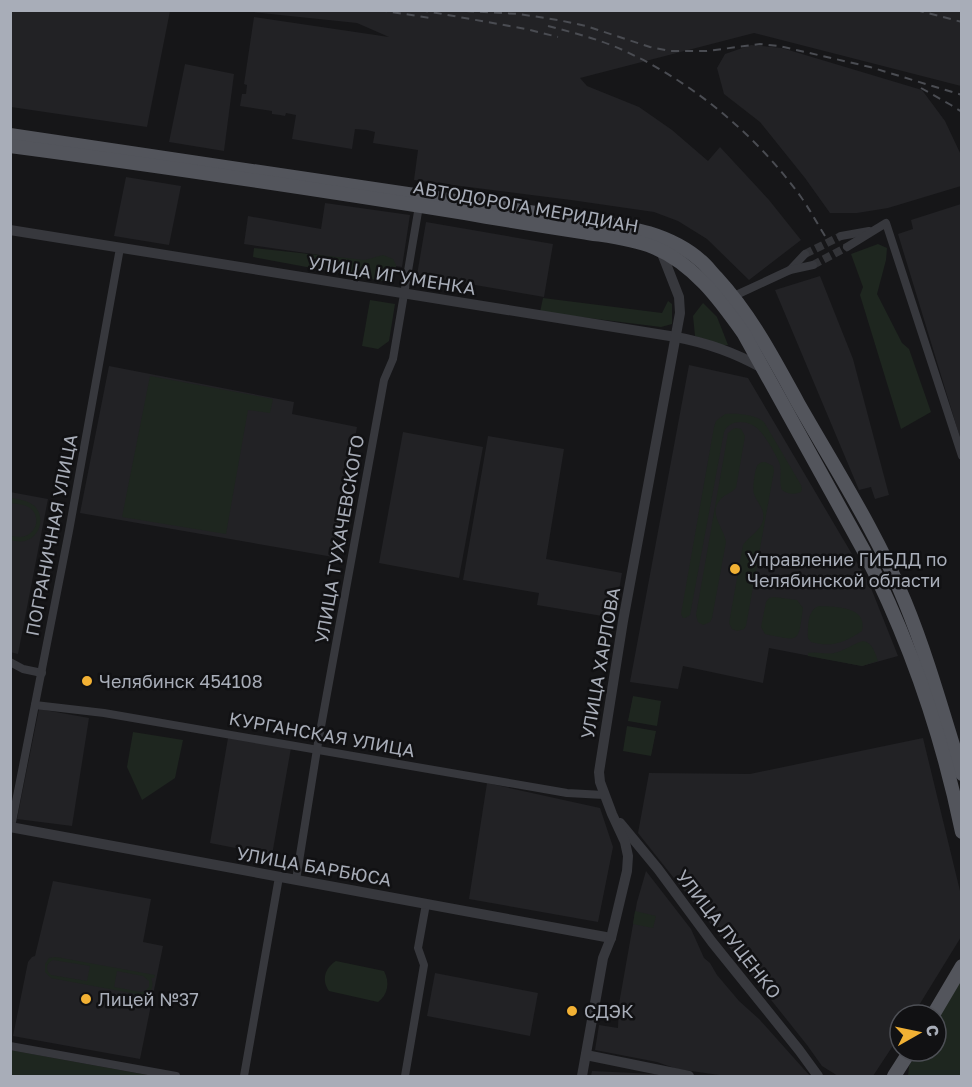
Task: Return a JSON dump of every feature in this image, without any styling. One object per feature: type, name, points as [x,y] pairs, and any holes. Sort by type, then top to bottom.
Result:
[{"type":"main road","name":"АВТОДОРОГА МЕРИДИАН","points":[[10,135],[570,218],[634,229],[665,238],[683,248],[701,261],[734,296],[755,327],[856,504],[905,601],[962,774]]},
{"type":"main road","name":"АВТОДОРОГА МЕРИДИАН","points":[[10,146],[123,161],[617,238],[661,251],[678,261],[723,304],[744,334],[880,581],[925,695],[947,769],[962,832]]},
{"type":"main road","points":[[940,1003],[962,966]]},
{"type":"main road","points":[[894,1077],[903,1063]]},
{"type":"street","name":"УЛИЦА ТУХАЧЕВСКОГО","points":[[296,880],[317,750],[384,380],[393,359],[419,206]]},
{"type":"street","points":[[847,247],[886,223],[962,456]]},
{"type":"street","name":"УЛИЦА ИГУМЕНКА","points":[[10,230],[676,337],[724,349],[744,357],[762,369]]},
{"type":"street","points":[[841,236],[872,231]]},
{"type":"street","name":"ПОГРАНИЧНАЯ УЛИЦА","points":[[11,827],[88,430],[120,248]]},
{"type":"street","name":"УЛИЦА ХАРЛОВА","points":[[582,1077],[603,958],[611,938],[627,871],[628,856],[625,842],[604,795],[599,772],[623,621],[680,313],[679,297],[661,251]]},
{"type":"street","points":[[790,270],[805,254]]},
{"type":"street","points":[[734,296],[790,270],[813,265]]},
{"type":"street","points":[[10,662],[23,669],[42,673]]},
{"type":"street","name":"КУРГАНСКАЯ УЛИЦА","points":[[35,705],[104,713],[567,793],[604,795]]},
{"type":"street","name":"УЛИЦА ЛУЦЕНКО","points":[[612,814],[818,1077]]},
{"type":"street","name":"УЛИЦА БАРБЮСА","points":[[11,827],[611,938]]},
{"type":"street","points":[[628,856],[638,853],[645,854]]},
{"type":"street","points":[[244,1077],[279,877]]},
{"type":"street","points":[[405,1077],[424,965],[418,948],[426,904]]},
{"type":"street","points":[[10,1046],[176,1077]]},
{"type":"street","points":[[586,1055],[689,1077]]},
{"type":"shaded area","points":[[11,10],[170,11],[147,127],[11,107]]},
{"type":"shaded area","points":[[243,11],[961,11],[961,86],[754,33],[580,78],[587,86],[639,107],[672,130],[708,161],[720,147],[769,200],[801,240],[749,280],[707,239],[678,221],[654,212],[414,180],[418,150],[373,143],[375,132],[367,130],[355,129],[352,149],[292,139],[296,115],[272,114],[272,111],[240,106],[242,94],[246,94],[247,85],[244,84],[254,17],[389,37],[357,23]]},
{"type":"shaded area","points":[[751,45],[782,48],[922,90],[945,121],[961,155],[961,186],[888,208],[857,213],[830,213],[760,122],[724,94],[717,68],[725,54]]},
{"type":"shaded area","points":[[185,64],[234,74],[224,151],[169,142]]},
{"type":"shaded area","points":[[126,177],[181,186],[169,245],[114,236]]},
{"type":"shaded area","points":[[325,203],[410,215],[402,267],[244,244],[248,216],[321,229]]},
{"type":"shaded area","points":[[962,204],[961,441],[898,234],[913,229],[911,220]]},
{"type":"shaded area","points":[[426,222],[553,244],[544,297],[417,275]]},
{"type":"shaded area","points":[[878,244],[887,248],[877,294],[902,343],[909,349],[931,412],[901,429],[860,295],[863,287],[851,254]]},
{"type":"shaded area","points":[[254,248],[365,260],[383,255],[393,259],[396,274],[390,280],[382,281],[253,257]]},
{"type":"shaded area","points":[[820,276],[853,359],[889,495],[875,499],[871,487],[859,490],[775,290]]},
{"type":"shaded area","points":[[543,298],[662,313],[668,301],[672,304],[672,324],[661,327],[540,312]]},
{"type":"shaded area","points":[[370,300],[395,304],[389,341],[378,349],[362,346]]},
{"type":"shaded area","points":[[703,303],[717,317],[728,345],[695,336],[693,316]]},
{"type":"shaded area","points":[[689,365],[748,378],[869,583],[898,656],[862,666],[769,648],[763,683],[683,666],[678,689],[630,682]]},
{"type":"shaded area","points":[[109,366],[294,402],[292,414],[357,427],[333,557],[80,513]]},
{"type":"shaded area","points":[[150,376],[273,399],[270,413],[248,410],[226,534],[122,517]]},
{"type":"shaded area","points":[[725,414],[755,417],[764,422],[802,489],[801,492],[793,494],[782,490],[779,462],[762,433],[755,427],[740,422],[727,427],[724,432],[690,615],[683,618],[681,614],[714,427],[716,421]]},
{"type":"shaded area","points":[[736,428],[741,429],[745,436],[736,488],[722,498],[717,505],[716,516],[726,542],[712,618],[710,622],[703,625],[698,622],[696,615],[728,433]]},
{"type":"shaded area","points":[[403,432],[483,447],[459,578],[379,563]]},
{"type":"shaded area","points":[[488,436],[564,449],[546,559],[622,573],[614,618],[537,605],[539,593],[463,580]]},
{"type":"shaded area","points":[[765,462],[773,466],[774,471],[746,626],[737,631],[732,629],[729,623],[743,545],[760,527],[763,520],[763,512],[753,488],[757,466]]},
{"type":"shaded area","points":[[10,492],[48,499],[18,654],[10,652]]},
{"type":"shaded area","points":[[11,498],[30,503],[40,517],[36,534],[25,541],[11,540],[11,536],[22,537],[33,531],[36,523],[35,515],[28,507],[11,503]]},
{"type":"shaded area","points":[[769,598],[797,600],[803,608],[800,628],[795,637],[785,638],[765,634],[761,627],[766,602]]},
{"type":"shaded area","points":[[819,606],[855,612],[863,623],[862,631],[838,643],[811,642],[808,638],[809,619],[812,611]]},
{"type":"shaded area","points":[[863,641],[871,646],[878,661],[862,666],[808,656],[808,653],[838,652]]},
{"type":"shaded area","points":[[633,696],[661,701],[657,726],[628,721]]},
{"type":"shaded area","points":[[39,709],[89,718],[72,826],[17,819]]},
{"type":"shaded area","points":[[627,726],[656,731],[651,756],[623,751]]},
{"type":"shaded area","points":[[133,732],[183,740],[175,778],[142,800],[127,767]]},
{"type":"shaded area","points":[[228,738],[291,748],[272,855],[210,843]]},
{"type":"shaded area","points":[[923,738],[961,895],[961,937],[920,1003],[888,1003],[888,1053],[873,1076],[838,1076],[822,1066],[638,833],[649,773],[750,774]]},
{"type":"shaded area","points":[[487,783],[600,808],[613,847],[598,922],[469,899]]},
{"type":"shaded area","points":[[646,871],[691,929],[704,958],[717,975],[810,1076],[726,1076],[677,1069],[657,1062],[595,1050],[599,1025],[618,1028],[619,1004],[637,902]]},
{"type":"shaded area","name":"Лицей №37","points":[[53,881],[151,899],[143,942],[163,946],[140,1059],[13,1036],[28,962],[35,956]]},
{"type":"shaded area","points":[[635,911],[656,916],[653,928],[633,924]]},
{"type":"shaded area","points":[[56,957],[155,975],[151,978],[153,984],[151,990],[141,995],[51,978],[45,972],[45,964],[49,958]],"holes":[[[53,960],[90,966],[87,981],[51,975],[47,967]],[[117,971],[143,976],[149,981],[149,987],[141,992],[114,987]]]},
{"type":"shaded area","points":[[336,961],[384,971],[387,984],[384,996],[378,1002],[329,991],[325,983],[325,974]]},
{"type":"shaded area","points":[[435,973],[538,993],[530,1036],[427,1016]]},
{"type":"shaded area","points":[[961,978],[961,1076],[908,1076],[911,1063],[948,1063],[948,1003],[946,1003]]},
{"type":"shaded area","points":[[10,1050],[153,1076],[11,1076]]},
{"type":"shaded area","points":[[592,1071],[655,1074],[663,1076],[591,1076]]},
{"type":"tunnel","points":[[805,254],[841,236]]},
{"type":"tunnel","points":[[813,265],[847,247]]},
{"type":"railway","points":[[379,10],[430,18]]},
{"type":"railway","points":[[420,10],[558,37]]},
{"type":"railway","points":[[916,10],[962,22]]},
{"type":"railway","points":[[466,11],[519,14],[558,20],[671,51],[707,51],[760,44],[779,46],[870,67],[962,95]]},
{"type":"railway","points":[[548,26],[598,40],[627,52],[677,80],[700,96],[745,133],[765,153],[801,197],[825,236]]},
{"type":"railway","points":[[921,88],[962,112]]},
{"type":"place","name":"Управление ГИБДД по Челябинской области","points":[[735,569]]},
{"type":"place","name":"Челябинск 454108","points":[[87,681]]},
{"type":"place","name":"Лицей №37","points":[[86,999]]},
{"type":"place","name":"СДЭК","points":[[572,1011]]}]
